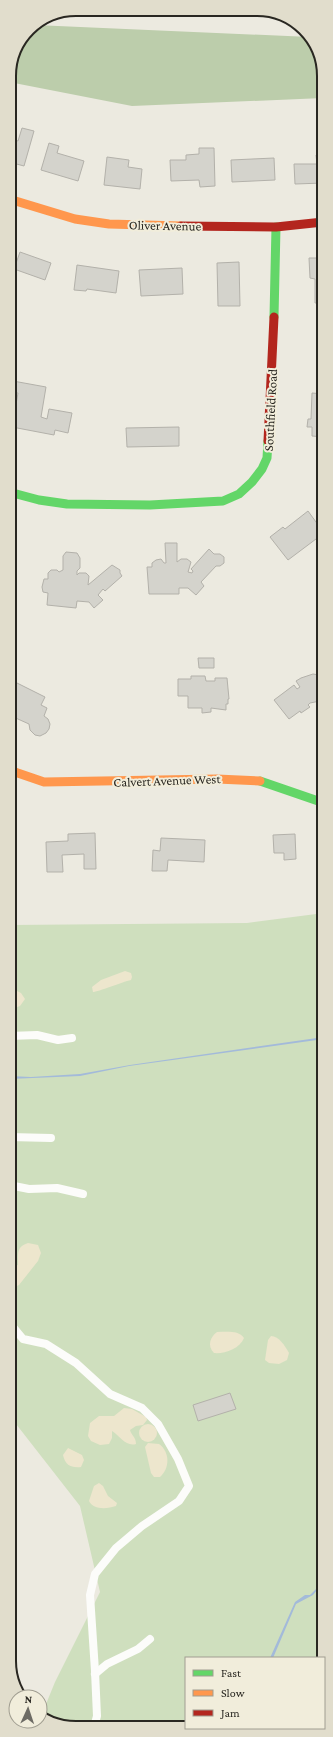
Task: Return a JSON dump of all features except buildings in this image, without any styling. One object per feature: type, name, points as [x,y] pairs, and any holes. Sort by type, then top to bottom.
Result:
[{"type":"street","name":"Oliver Avenue","points":[[16,201],[75,219],[109,224],[276,227],[317,223]]},
{"type":"street","name":"Southfield Road","points":[[16,494],[39,500],[67,504],[178,504],[223,501],[238,494],[252,482],[262,469],[267,458],[272,379],[276,227]]},
{"type":"street","name":"Calvert Avenue West","points":[[16,772],[44,782],[217,778],[260,781],[317,801]]},
{"type":"lane","points":[[16,1036],[36,1035],[58,1040],[72,1038]]},
{"type":"lane","points":[[16,1137],[51,1138]]},
{"type":"lane","points":[[16,1186],[29,1189],[57,1188],[83,1194]]},
{"type":"lane","points":[[16,1330],[23,1339],[46,1344],[76,1363],[110,1394],[142,1408],[158,1424],[178,1459],[189,1486],[179,1502],[142,1526],[116,1548],[96,1574],[90,1595],[95,1674],[95,1721]]},
{"type":"lane","points":[[95,1674],[107,1664],[138,1649],[150,1639]]},
{"type":"green space","points":[[44,25],[302,37],[311,50],[315,61],[317,98],[132,106],[16,83],[16,72],[22,50],[28,40]]},
{"type":"green space","points":[[317,914],[317,1657],[185,1657],[185,1721],[76,1721],[64,1720],[48,1714],[48,1699],[55,1682],[100,1592],[80,1506],[16,1424],[16,925],[247,923]]},
{"type":"sand","points":[[125,971],[131,973],[131,980],[93,992],[92,987],[101,980]]},
{"type":"sand","points":[[16,990],[21,993],[25,999],[20,1006],[16,1007]]},
{"type":"sand","points":[[28,1243],[38,1245],[41,1253],[38,1261],[17,1286],[16,1266],[18,1265],[18,1251]]},
{"type":"sand","points":[[217,1332],[236,1333],[242,1335],[244,1338],[239,1345],[231,1350],[222,1353],[214,1353],[210,1342]]},
{"type":"sand","points":[[271,1336],[277,1338],[289,1353],[287,1360],[279,1364],[269,1363],[265,1360],[268,1340]]},
{"type":"sand","points":[[124,1408],[132,1409],[146,1417],[147,1420],[143,1425],[136,1426],[130,1430],[136,1444],[132,1445],[126,1443],[112,1431],[112,1438],[109,1444],[100,1445],[91,1441],[88,1436],[90,1423],[99,1416],[114,1416]]},
{"type":"sand","points":[[148,1424],[154,1427],[157,1433],[154,1439],[148,1442],[142,1439],[139,1433],[142,1427]]},
{"type":"sand","points":[[148,1443],[159,1444],[163,1447],[167,1456],[166,1469],[160,1477],[154,1477],[151,1473],[145,1447]]},
{"type":"sand","points":[[68,1448],[82,1455],[84,1460],[81,1467],[71,1466],[65,1461],[63,1455]]},
{"type":"sand","points":[[99,1483],[103,1486],[108,1496],[117,1503],[116,1506],[101,1508],[91,1504],[89,1501],[94,1486]]},
{"type":"water","points":[[317,1038],[317,1040],[129,1066],[80,1076],[16,1079],[16,1076],[31,1077],[80,1074],[130,1065]]},
{"type":"water","points":[[317,1588],[313,1595],[296,1604],[273,1657],[270,1657],[295,1602],[305,1595],[310,1595]]},
{"type":"traffic: fast","points":[[274,317],[276,227]]},
{"type":"traffic: fast","points":[[16,494],[39,500],[67,504],[150,505],[223,501],[239,494],[252,482],[262,469],[267,458],[268,441]]},
{"type":"traffic: fast","points":[[260,781],[317,801]]},
{"type":"traffic: slow","points":[[16,201],[75,219],[109,224],[181,226]]},
{"type":"traffic: slow","points":[[16,772],[44,782],[217,779],[260,781]]},
{"type":"traffic: jam","points":[[181,226],[276,227],[317,223]]},
{"type":"traffic: jam","points":[[268,441],[274,317]]}]
